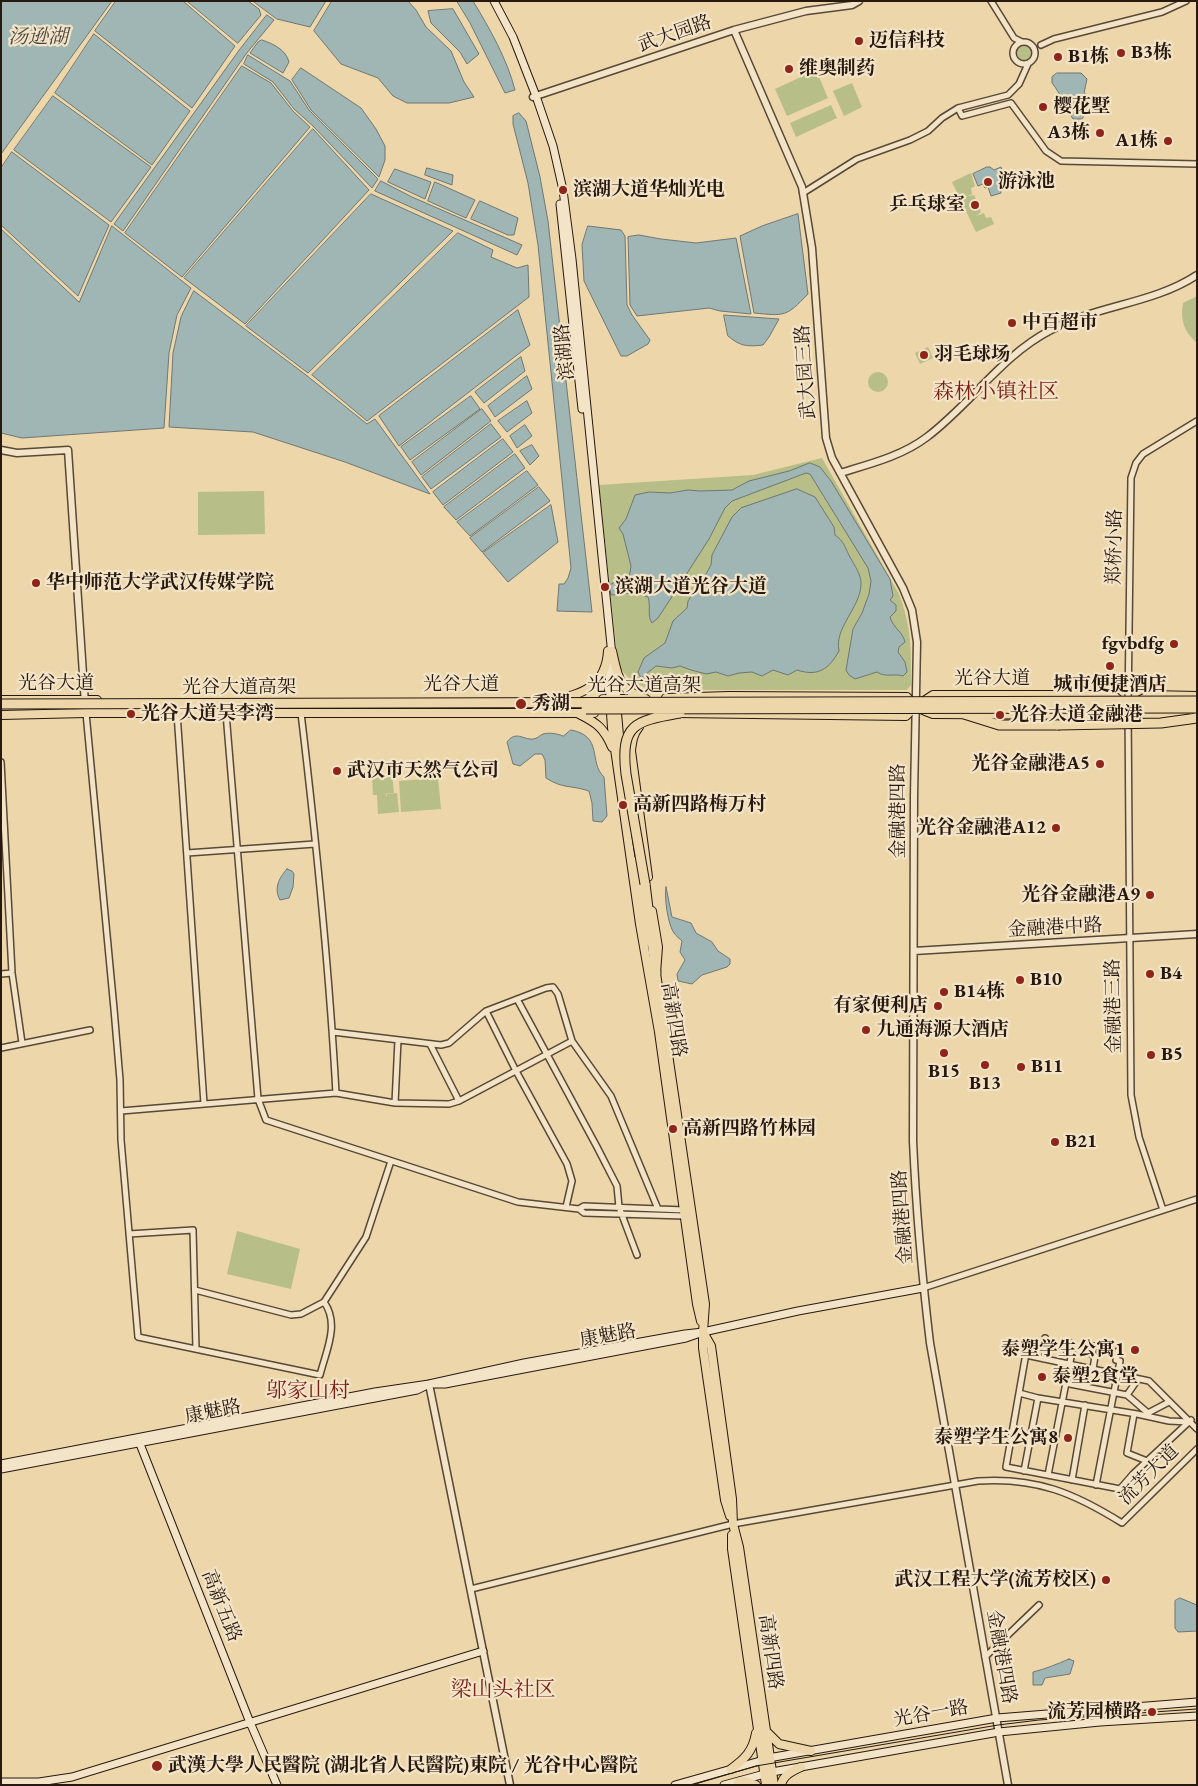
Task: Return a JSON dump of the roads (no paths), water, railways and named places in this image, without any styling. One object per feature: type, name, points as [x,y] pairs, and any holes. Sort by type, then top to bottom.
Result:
[{"type":"highway","name":"光谷大道高架","points":[[1,704],[1197,700]]},
{"type":"highway","points":[[656,973],[645,884],[626,774],[626,739],[639,723],[647,719],[684,712],[726,708]]},
{"type":"highway","name":"光谷大道高架","points":[[1,710],[1197,708]]},
{"type":"highway","points":[[964,714],[999,725],[1161,723],[1197,717]]},
{"type":"main road","name":"滨湖路","points":[[490,1],[510,38],[534,96]]},
{"type":"main road","name":"滨湖路","points":[[494,1],[513,36],[534,96],[549,146],[558,190],[610,651],[614,713]]},
{"type":"main road","points":[[610,651],[618,679],[626,690],[635,696],[646,699]]},
{"type":"main road","points":[[548,701],[566,698],[589,689],[597,682],[605,670],[610,651]]},
{"type":"main road","name":"光谷大道","points":[[1,714],[675,713],[906,716],[915,707],[933,695],[1113,694],[1128,707],[1149,716],[1197,717]]},
{"type":"main road","name":"光谷大道","points":[[1,700],[548,701],[728,696],[907,696],[915,707],[933,714],[1113,715],[1150,695],[1197,696]]},
{"type":"main road","points":[[562,713],[577,714],[597,723],[604,731],[616,757]]},
{"type":"main road","name":"高新四路","points":[[614,713],[616,757],[640,924],[659,1032],[697,1304],[704,1332],[710,1346],[732,1499],[732,1549],[766,1785]]},
{"type":"main road","name":"高新四路","points":[[614,713],[646,929],[656,973],[704,1304],[704,1332]]},
{"type":"main road","name":"高新四路","points":[[656,973],[658,947],[631,751],[635,731],[642,724],[650,719],[675,713]]},
{"type":"main road","name":"康魅路","points":[[1,1468],[375,1392],[429,1384],[446,1384],[686,1338],[704,1332],[798,1312],[923,1288]]},
{"type":"main road","name":"康魅路","points":[[1,1464],[138,1440]]},
{"type":"main road","name":"高新五路","points":[[138,1440],[277,1785]]},
{"type":"main road","name":"高新四路","points":[[732,1524],[739,1547],[774,1785]]},
{"type":"main road","points":[[1,1781],[39,1782],[72,1777],[483,1650]]},
{"type":"main road","name":"光谷一路","points":[[675,1785],[770,1758],[997,1718],[1197,1702]]},
{"type":"main road","name":"光谷一路","points":[[724,1785],[772,1772],[999,1732],[1100,1722],[1197,1716]]},
{"type":"main road","points":[[731,1769],[746,1758],[752,1748],[756,1721]]},
{"type":"main road","points":[[765,1728],[772,1739],[778,1744],[811,1751]]},
{"type":"main road","points":[[780,1785],[790,1772],[801,1767]]},
{"type":"main road","points":[[738,1782],[745,1781],[756,1785]]},
{"type":"street","name":"武大园路","points":[[534,96],[734,30],[806,11],[852,5],[858,1]]},
{"type":"street","points":[[991,1],[1014,38],[1029,44],[1041,45]]},
{"type":"street","points":[[803,193],[858,159],[910,140],[928,131],[942,118],[958,108],[1008,95],[1019,84],[1024,71],[1041,45],[1054,38],[1162,12],[1186,1]]},
{"type":"street","name":"武大园三路","points":[[734,30],[797,173],[803,193],[812,248],[826,438],[832,458],[903,588],[912,610],[917,642],[915,707]]},
{"type":"street","points":[[1014,38],[1013,56],[1024,71]]},
{"type":"street","points":[[1014,49],[1022,42]]},
{"type":"street","points":[[1029,44],[1034,49],[1034,56]]},
{"type":"street","points":[[1017,62],[1028,64]]},
{"type":"street","points":[[958,108],[962,116],[1011,103],[1046,151],[1061,161],[1197,164]]},
{"type":"street","points":[[840,472],[903,452],[927,437],[1014,355],[1050,330],[1074,319],[1158,293],[1197,275]]},
{"type":"street","name":"郑桥小路","points":[[1128,707],[1131,478],[1136,463],[1143,454],[1197,421]]},
{"type":"street","points":[[1,450],[17,453],[68,450],[86,713],[114,1009],[121,1140],[138,1337],[320,1375],[332,1328],[329,1310],[324,1302]]},
{"type":"street","name":"金融港四路","points":[[915,707],[913,1141],[923,1288],[930,1343],[1008,1785]]},
{"type":"street","name":"金融港三路","points":[[1128,707],[1128,939],[1131,1095],[1139,1137],[1163,1210]]},
{"type":"street","points":[[177,713],[204,1104]]},
{"type":"street","points":[[226,713],[258,1099],[266,1120],[518,1202],[579,1209],[584,1213],[685,1213]]},
{"type":"street","points":[[301,713],[333,1032],[336,1093]]},
{"type":"street","points":[[1,762],[12,973],[22,1043]]},
{"type":"street","points":[[187,853],[315,844]]},
{"type":"street","name":"金融港中路","points":[[914,951],[1197,934]]},
{"type":"street","points":[[1,974],[12,973]]},
{"type":"street","points":[[333,1032],[441,1045],[449,1043],[486,1011],[553,987],[558,994],[572,1041],[611,1096],[658,1209]]},
{"type":"street","points":[[516,999],[617,1186],[619,1208],[637,1255]]},
{"type":"street","points":[[486,1011],[516,1071],[567,1164],[572,1181],[566,1207]]},
{"type":"street","points":[[1,1048],[90,1030]]},
{"type":"street","points":[[395,1103],[398,1040]]},
{"type":"street","points":[[121,1112],[336,1093],[395,1103],[449,1104],[460,1102],[572,1041]]},
{"type":"street","points":[[430,1044],[460,1102]]},
{"type":"street","points":[[195,1290],[291,1315],[300,1314],[324,1302],[366,1237],[391,1161]]},
{"type":"street","points":[[923,1288],[1197,1199]]},
{"type":"street","points":[[579,1209],[584,1206],[658,1209],[685,1213]]},
{"type":"street","points":[[129,1234],[193,1230],[196,1349]]},
{"type":"street","points":[[1044,1359],[1047,1348],[1043,1346],[1045,1338]]},
{"type":"street","points":[[1028,1342],[1006,1467],[1120,1489],[1190,1421]]},
{"type":"street","points":[[1048,1475],[1072,1352],[1067,1352],[1069,1342]]},
{"type":"street","points":[[1093,1369],[1095,1356],[1092,1355],[1094,1346]]},
{"type":"street","points":[[1096,1485],[1118,1374],[1120,1361],[1116,1360],[1118,1351]]},
{"type":"street","points":[[1026,1355],[1149,1381],[1197,1429]]},
{"type":"street","points":[[1127,1395],[1141,1379],[1142,1373]]},
{"type":"street","points":[[1065,1383],[1127,1395],[1148,1412],[1169,1402]]},
{"type":"street","points":[[429,1384],[472,1589],[510,1785]]},
{"type":"street","points":[[1019,1393],[1164,1421],[1190,1421]]},
{"type":"street","points":[[1024,1471],[1038,1398]]},
{"type":"street","points":[[1072,1480],[1085,1405]]},
{"type":"street","points":[[1134,1414],[1127,1453],[1147,1461]]},
{"type":"street","name":"流芳大道","points":[[955,1484],[987,1480],[1009,1480],[1036,1484],[1076,1496],[1122,1523],[1197,1449]]},
{"type":"street","points":[[472,1589],[732,1524],[955,1484]]},
{"type":"street","points":[[985,1657],[1039,1605]]},
{"type":"water","name":"汤逊湖","points":[[1,1],[112,1],[1,154]]},
{"type":"water","points":[[116,1],[183,1],[235,46],[192,108],[95,31]]},
{"type":"water","points":[[187,1],[248,1],[259,9],[261,15],[238,43]]},
{"type":"water","points":[[253,1],[326,1],[310,27],[277,19]]},
{"type":"water","points":[[332,1],[408,1],[426,27],[451,51],[464,82],[474,97],[449,103],[407,103],[393,96],[378,78],[341,64],[314,31]]},
{"type":"water","points":[[457,1],[473,1],[503,56],[515,90],[505,93]]},
{"type":"water","points":[[453,9],[479,54],[467,64],[460,52],[431,23],[428,11]]},
{"type":"water","points":[[267,15],[274,20],[246,54],[123,231],[114,224],[240,49]]},
{"type":"water","points":[[94,34],[190,111],[152,165],[55,93]]},
{"type":"water","points":[[262,40],[275,46],[285,54],[289,62],[283,73],[250,53],[258,42]]},
{"type":"water","points":[[248,55],[290,81],[309,110],[378,179],[372,188],[313,126],[294,109],[273,82],[244,64]]},
{"type":"water","points":[[242,66],[271,83],[293,111],[310,127],[182,277],[125,233]]},
{"type":"water","points":[[301,68],[361,108],[385,146],[385,160],[379,177],[311,110],[292,80]]},
{"type":"water","points":[[1057,73],[1081,73],[1087,79],[1084,93],[1086,94],[1086,113],[1082,119],[1073,119],[1052,83],[1052,77]]},
{"type":"water","points":[[53,96],[151,167],[111,222],[14,150]]},
{"type":"water","points":[[519,113],[526,121],[540,177],[548,221],[592,612],[557,611],[559,584],[564,584],[571,568],[538,245],[528,183],[513,124],[513,116]]},
{"type":"water","points":[[313,129],[369,190],[245,324],[184,278]]},
{"type":"water","points":[[12,152],[109,225],[78,296],[1,225],[1,168]]},
{"type":"water","name":"游泳池","points":[[987,167],[994,170],[1001,167],[1005,178],[1000,180],[1001,193],[991,196],[988,187],[985,188],[983,184],[978,186],[973,174]]},
{"type":"water","points":[[427,168],[453,175],[452,185],[425,175]]},
{"type":"water","points":[[395,169],[431,182],[425,199],[388,182]]},
{"type":"water","points":[[381,181],[412,197],[522,245],[517,255],[375,191]]},
{"type":"water","points":[[435,182],[475,200],[466,218],[428,201]]},
{"type":"water","points":[[371,194],[453,231],[308,373],[246,326]]},
{"type":"water","points":[[480,201],[518,218],[514,235],[508,235],[471,219]]},
{"type":"water","points":[[798,214],[808,294],[795,307],[784,313],[772,315],[754,313],[740,236],[762,226]]},
{"type":"water","points":[[112,226],[191,288],[177,315],[169,353],[164,428],[22,438],[1,433],[1,229],[79,302]]},
{"type":"water","points":[[588,226],[621,230],[625,236],[627,305],[650,340],[648,344],[627,356],[621,356],[584,281],[582,245]]},
{"type":"water","points":[[458,233],[493,250],[491,257],[517,268],[528,265],[529,297],[367,421],[312,375]]},
{"type":"water","points":[[639,235],[696,243],[736,238],[751,314],[709,308],[637,316],[630,305],[628,237]]},
{"type":"water","points":[[194,291],[306,375],[367,424],[375,419],[430,494],[345,462],[253,432],[169,427],[173,353],[181,317]]},
{"type":"water","points":[[518,310],[530,345],[399,446],[379,416]]},
{"type":"water","points":[[724,315],[779,319],[763,345],[748,346],[736,342],[728,336]]},
{"type":"water","points":[[521,357],[525,371],[484,403],[475,392]]},
{"type":"water","points":[[527,376],[532,389],[495,417],[488,406]]},
{"type":"water","points":[[471,396],[480,409],[410,460],[401,447]]},
{"type":"water","points":[[527,401],[532,413],[507,432],[498,421]]},
{"type":"water","points":[[482,409],[491,421],[421,475],[412,462]]},
{"type":"water","points":[[491,424],[501,437],[431,489],[422,477]]},
{"type":"water","points":[[525,425],[532,436],[517,448],[510,436]]},
{"type":"water","points":[[503,439],[513,452],[443,505],[433,492]]},
{"type":"water","points":[[532,445],[539,456],[530,465],[520,451]]},
{"type":"water","points":[[515,454],[525,468],[456,520],[444,507]]},
{"type":"water","points":[[810,463],[820,467],[831,481],[890,579],[893,596],[890,600],[896,605],[896,611],[890,617],[905,642],[899,647],[898,652],[905,662],[907,672],[903,676],[884,675],[877,672],[855,679],[846,670],[853,629],[862,613],[869,594],[871,581],[868,568],[810,474],[806,473],[732,501],[725,508],[709,539],[658,618],[652,623],[648,597],[644,596],[638,587],[634,588],[632,593],[611,595],[609,585],[621,579],[626,580],[629,578],[631,566],[623,534],[619,528],[626,519],[635,495],[649,492],[670,493],[688,490],[732,490],[749,481],[789,471]]},
{"type":"water","points":[[527,471],[538,485],[470,536],[457,522]]},
{"type":"water","points":[[539,487],[550,501],[482,552],[470,538]]},
{"type":"water","points":[[797,489],[815,497],[834,527],[835,535],[844,545],[860,578],[860,593],[840,634],[839,651],[831,663],[817,672],[811,673],[797,670],[788,675],[773,670],[762,676],[752,672],[728,676],[716,672],[706,674],[680,666],[672,668],[656,666],[641,678],[638,672],[644,658],[665,643],[673,621],[687,608],[688,601],[711,565],[712,555],[732,517],[741,508]]},
{"type":"water","points":[[551,505],[558,542],[508,582],[483,553]]},
{"type":"water","points":[[571,730],[581,733],[588,738],[594,750],[599,771],[604,777],[607,816],[602,822],[593,821],[589,791],[562,785],[546,778],[545,760],[542,754],[535,754],[520,766],[513,764],[507,742],[510,738],[520,736],[533,739],[548,733],[563,736]]},
{"type":"water","points":[[287,869],[294,874],[293,887],[289,898],[280,900],[277,888],[281,877]]},
{"type":"water","points":[[666,887],[672,917],[691,923],[696,933],[712,942],[718,951],[730,959],[730,964],[727,967],[702,975],[692,984],[678,981],[677,974],[685,960],[680,952],[682,941],[674,933],[668,918]]},
{"type":"water","points":[[1180,1598],[1197,1605],[1197,1631],[1178,1632],[1175,1628],[1175,1601]]},
{"type":"water","points":[[1069,1659],[1074,1661],[1070,1674],[1045,1678],[1042,1685],[1033,1685],[1033,1672]]},
{"type":"tram line","points":[[692,1785],[756,1766],[998,1725],[1039,1720],[1197,1709]]},
{"type":"place","name":"迈信科技","points":[[859,41]]},
{"type":"place","name":"B3栋","points":[[1121,53]]},
{"type":"place","name":"B1栋","points":[[1058,57]]},
{"type":"place","name":"维奥制药","points":[[789,69]]},
{"type":"place","name":"樱花墅","points":[[1043,107]]},
{"type":"place","name":"A3栋","points":[[1100,133]]},
{"type":"place","name":"A1栋","points":[[1168,141]]},
{"type":"place","name":"游泳池","points":[[988,182]]},
{"type":"place","name":"滨湖大道华灿光电","points":[[563,190]]},
{"type":"place","name":"乒乓球室","points":[[975,205]]},
{"type":"place","name":"中百超市","points":[[1012,323]]},
{"type":"place","name":"羽毛球场","points":[[924,355]]},
{"type":"place","name":"华中师范大学武汉传媒学院","points":[[36,583]]},
{"type":"place","name":"滨湖大道光谷大道","points":[[605,587]]},
{"type":"place","name":"fgvbdfg","points":[[1174,644]]},
{"type":"place","name":"城市便捷酒店","points":[[1110,666]]},
{"type":"place","name":"秀湖","points":[[521,704]]},
{"type":"place","name":"光谷大道吴李湾","points":[[131,714]]},
{"type":"place","name":"光谷大道金融港","points":[[1000,715]]},
{"type":"place","name":"光谷金融港A5","points":[[1100,764]]},
{"type":"place","name":"武汉市天然气公司","points":[[337,771]]},
{"type":"place","name":"高新四路梅万村","points":[[623,805]]},
{"type":"place","name":"光谷金融港A12","points":[[1056,828]]},
{"type":"place","name":"光谷金融港A9","points":[[1150,895]]},
{"type":"place","name":"B4","points":[[1150,974]]},
{"type":"place","name":"B10","points":[[1020,980]]},
{"type":"place","name":"B14栋","points":[[944,992]]},
{"type":"place","name":"有家便利店","points":[[938,1006]]},
{"type":"place","name":"九通海源大酒店","points":[[866,1030]]},
{"type":"place","name":"B15","points":[[944,1053]]},
{"type":"place","name":"B5","points":[[1151,1055]]},
{"type":"place","name":"B13","points":[[985,1065]]},
{"type":"place","name":"B11","points":[[1021,1067]]},
{"type":"place","name":"高新四路竹林园","points":[[673,1129]]},
{"type":"place","name":"B21","points":[[1055,1142]]},
{"type":"place","name":"泰塑学生公寓1","points":[[1135,1350]]},
{"type":"place","name":"泰塑2食堂","points":[[1042,1377]]},
{"type":"place","name":"泰塑学生公寓8","points":[[1068,1438]]},
{"type":"place","name":"武汉工程大学(流芳校区)","points":[[1106,1580]]},
{"type":"place","name":"流芳园横路","points":[[1152,1712]]},
{"type":"place","name":"武漢大學人民醫院 (湖北省人民醫院)東院 / 光谷中心醫院","points":[[157,1766]]},
{"type":"district","name":"森林小镇社区","points":[[996,392]]},
{"type":"district","name":"邬家山村","points":[[308,1391]]},
{"type":"district","name":"梁山头社区","points":[[503,1690]]}]
